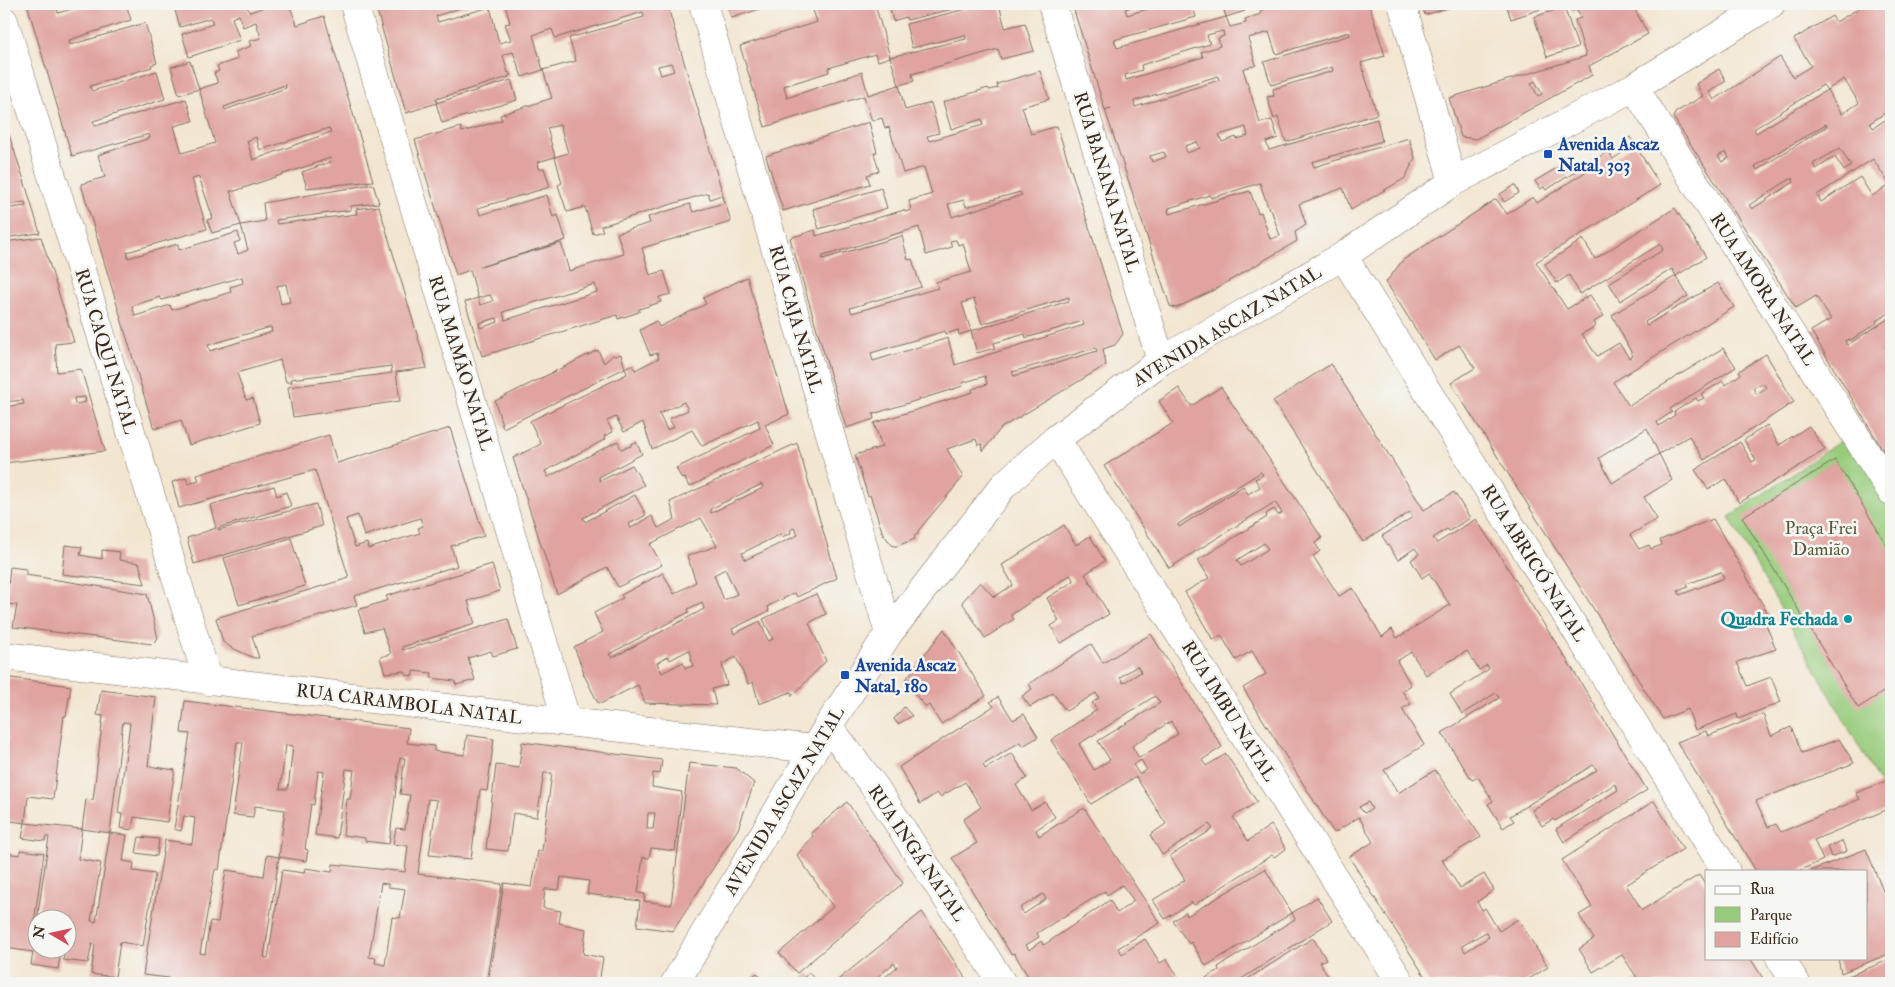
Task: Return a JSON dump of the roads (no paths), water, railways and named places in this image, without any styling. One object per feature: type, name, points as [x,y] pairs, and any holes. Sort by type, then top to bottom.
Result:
[{"type":"street","name":"RUA MAMÃO NATAL","points":[[354,4],[567,722]]},
{"type":"street","name":"RUA CAJA NATAL","points":[[703,4],[889,633]]},
{"type":"street","name":"RUA BANANA NATAL","points":[[1052,4],[1162,361]]},
{"type":"street","points":[[1402,4],[1453,182]]},
{"type":"street","name":"AVENIDA ASCAZ NATAL","points":[[675,983],[821,738],[889,633],[1004,485],[1056,439],[1162,361],[1343,256],[1453,182],[1634,87],[1771,4]]},
{"type":"street","name":"RUA CAQUI NATAL","points":[[4,21],[208,681]]},
{"type":"street","name":"RUA AMORA NATAL","points":[[1634,87],[1891,491]]},
{"type":"street","name":"RUA ABRICÓ NATAL","points":[[1343,256],[1725,870]]},
{"type":"street","name":"RUA IMBU NATAL","points":[[1056,439],[1401,983]]},
{"type":"street","name":"RUA CARAMBOLA NATAL","points":[[4,656],[567,722],[821,738]]},
{"type":"street","name":"RUA INGÁ NATAL","points":[[821,738],[874,786],[1002,983]]},
{"type":"street","points":[[1781,960],[1796,983]]},
{"type":"place","name":"Avenida Ascaz Natal, 303","points":[[1548,154]]},
{"type":"place","name":"Quadra Fechada","points":[[1848,619]]},
{"type":"place","name":"Avenida Ascaz Natal, 180","points":[[845,675]]},
{"type":"park label","name":"Praça Frei Damião","points":[[1821,538]]}]
